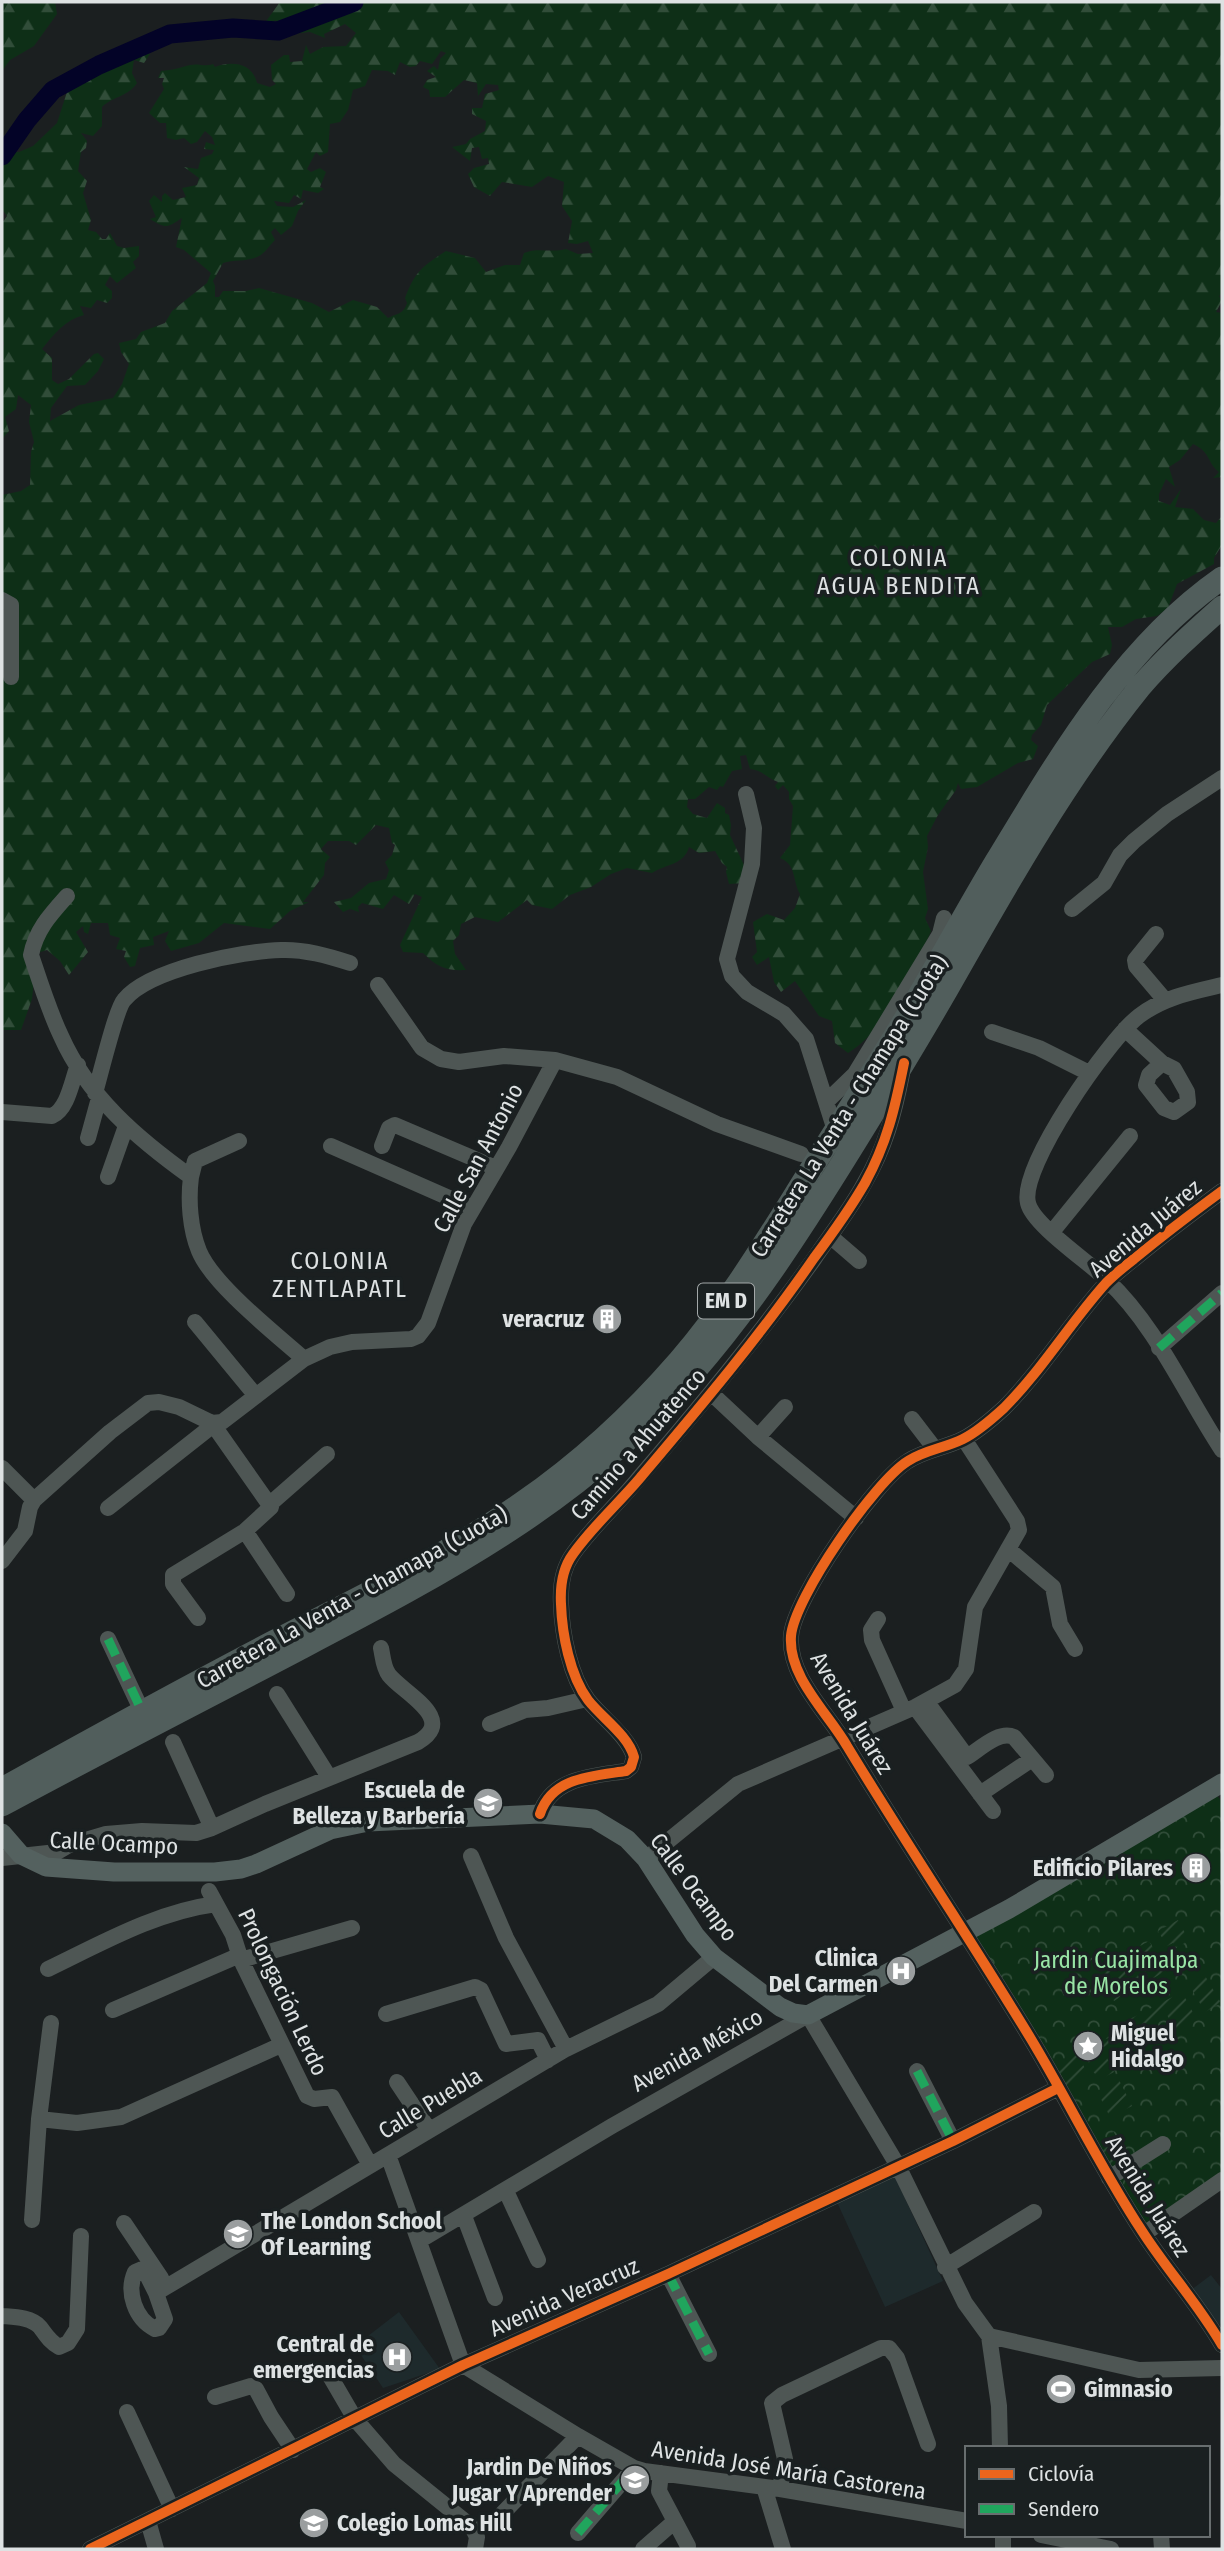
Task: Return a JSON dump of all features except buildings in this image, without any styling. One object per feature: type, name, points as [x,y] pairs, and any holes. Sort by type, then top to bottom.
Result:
[{"type":"highway","name":"Carretera La Venta - Chamapa (Cuota)","points":[[3,1796],[143,1710],[451,1547],[520,1505],[575,1464],[629,1414],[681,1359],[757,1257],[904,1021],[978,892],[1076,735],[1129,664],[1174,616],[1222,578]]},
{"type":"highway","name":"Carretera La Venta - Chamapa (Cuota)","points":[[3,1796],[386,1605],[455,1566],[514,1530],[599,1466],[669,1400],[696,1371],[757,1293],[904,1063],[992,909],[1095,747],[1143,684],[1188,637],[1222,607]]},
{"type":"main road","name":"Avenida México","points":[[808,2015],[966,1931],[1145,1830],[1222,1783]]},
{"type":"main road","name":"Calle Ocampo","points":[[11,1857],[46,1867],[114,1872],[215,1872],[241,1869],[330,1829],[368,1822],[540,1814],[594,1819],[626,1839],[646,1859],[695,1934],[714,1957],[780,2007],[793,2013],[808,2015]]},
{"type":"main road","points":[[2,1833],[11,1857]]},
{"type":"street","points":[[6,602],[11,677]]},
{"type":"street","points":[[1072,909],[1104,883],[1120,855],[1134,841],[1167,814],[1222,778]]},
{"type":"street","points":[[746,794],[754,828],[752,864],[727,959],[732,976],[747,992],[784,1014],[806,1039],[833,1124]]},
{"type":"street","points":[[67,896],[44,921],[31,955],[61,1036],[97,1095],[126,1126],[191,1177]]},
{"type":"street","points":[[826,1102],[855,1074],[940,934],[944,918]]},
{"type":"street","points":[[1156,934],[1135,960],[1136,966],[1164,999]]},
{"type":"street","points":[[88,1138],[123,1000],[157,976],[222,958],[282,950],[323,954],[350,963]]},
{"type":"street","points":[[378,985],[422,1048],[442,1059],[459,1062],[504,1056],[555,1060],[617,1077],[717,1124],[801,1154]]},
{"type":"street","points":[[1222,985],[1164,999],[1125,1029],[1089,1073],[1031,1174],[1027,1190],[1032,1213],[1108,1280],[1136,1312],[1222,1450]]},
{"type":"street","points":[[1125,1029],[1162,1063]]},
{"type":"street","points":[[992,1032],[1039,1048],[1089,1073]]},
{"type":"street","name":"Calle San Antonio","points":[[108,1508],[208,1430],[212,1423],[230,1418],[304,1359],[330,1347],[352,1342],[405,1340],[418,1336],[428,1324],[464,1224],[541,1090],[555,1060]]},
{"type":"street","name":"Camino a Ahuatenco","points":[[540,1814],[544,1801],[555,1790],[575,1779],[626,1771],[633,1763],[634,1754],[587,1699],[572,1663],[562,1616],[561,1584],[565,1567],[585,1539],[711,1393],[782,1303],[830,1236],[851,1173],[887,1137],[904,1063]]},
{"type":"street","points":[[2,1112],[52,1116],[57,1113],[62,1107],[78,1065]]},
{"type":"street","points":[[383,1146],[389,1128],[394,1125],[496,1168]]},
{"type":"street","points":[[108,1177],[126,1126]]},
{"type":"street","points":[[1052,1232],[1130,1136]]},
{"type":"street","points":[[239,1141],[195,1161],[191,1177],[190,1207],[200,1252],[229,1291],[304,1359]]},
{"type":"street","points":[[331,1146],[472,1208]]},
{"type":"street","name":"Avenida Juárez","points":[[1222,1191],[1167,1231],[1108,1280],[1003,1408],[964,1439],[911,1459],[894,1471],[856,1518],[806,1595],[796,1613],[791,1635],[794,1659],[801,1676],[843,1738],[914,1855],[966,1931],[1144,2234],[1218,2328],[1222,2345]]},
{"type":"street","points":[[830,1236],[859,1261]]},
{"type":"street","points":[[1159,1348],[1222,1293]]},
{"type":"street","points":[[195,1322],[256,1396]]},
{"type":"street","points":[[711,1393],[758,1437],[856,1518]]},
{"type":"street","points":[[2,1561],[25,1531],[34,1500],[110,1432],[148,1403],[159,1402],[179,1407],[212,1423],[270,1504],[270,1511],[245,1531],[173,1575],[173,1584],[198,1618]]},
{"type":"street","points":[[758,1437],[785,1407]]},
{"type":"street","points":[[912,1419],[935,1449]]},
{"type":"street","points":[[646,1859],[738,1784],[915,1706],[955,1685],[966,1669],[975,1607],[1018,1536],[1017,1521],[964,1439]]},
{"type":"street","points":[[270,1504],[327,1454]]},
{"type":"street","points":[[2,1468],[34,1500]]},
{"type":"street","points":[[245,1531],[287,1594]]},
{"type":"street","points":[[1008,1549],[1053,1587],[1060,1625],[1075,1650]]},
{"type":"street","points":[[878,1619],[872,1630],[872,1640],[915,1706],[993,1811]]},
{"type":"street","points":[[108,1639],[139,1705]]},
{"type":"street","points":[[11,1857],[57,1852],[78,1842],[106,1834],[142,1831],[196,1833],[425,1738],[432,1725],[427,1709],[388,1674],[381,1648]]},
{"type":"street","points":[[278,1694],[329,1777]]},
{"type":"street","points":[[490,1724],[524,1710],[548,1708],[587,1699]]},
{"type":"street","points":[[915,1706],[967,1757],[1004,1734],[1014,1737],[1046,1775]]},
{"type":"street","points":[[173,1742],[212,1828]]},
{"type":"street","points":[[980,1794],[1032,1759]]},
{"type":"street","points":[[471,1856],[506,1938],[566,2049]]},
{"type":"street","name":"Prolongación Lerdo","points":[[48,1969],[117,1935],[213,1898],[233,1934],[240,1958],[307,2096],[314,2099],[327,2096],[335,2101],[370,2165]]},
{"type":"street","points":[[113,2010],[240,1958],[352,1928]]},
{"type":"street","name":"Calle Puebla","points":[[124,2223],[161,2289],[566,2049],[658,2004],[714,1957]]},
{"type":"street","points":[[386,2014],[475,1987],[481,1990],[506,2044],[538,2040],[548,2060]]},
{"type":"street","points":[[808,2015],[898,2166],[945,2267],[975,2320],[989,2336],[999,2406],[1000,2446]]},
{"type":"street","name":"Avenida México","points":[[419,2241],[612,2126],[808,2015]]},
{"type":"street","points":[[32,2220],[38,2119],[51,2023]]},
{"type":"street","points":[[38,2119],[77,2123],[121,2117],[281,2045]]},
{"type":"street","points":[[917,2071],[953,2141]]},
{"type":"street","points":[[397,2082],[429,2130]]},
{"type":"street","name":"Avenida Veracruz","points":[[90,2549],[463,2365],[668,2274],[953,2141],[1058,2088]]},
{"type":"street","points":[[1109,2178],[1163,2144]]},
{"type":"street","points":[[387,2155],[463,2365]]},
{"type":"street","points":[[1144,2234],[1222,2180]]},
{"type":"street","points":[[506,2191],[538,2260]]},
{"type":"street","points":[[945,2267],[1034,2212]]},
{"type":"street","points":[[464,2216],[495,2298]]},
{"type":"street","points":[[2,2316],[34,2322],[59,2347],[68,2343],[77,2329],[81,2236]]},
{"type":"street","points":[[668,2274],[709,2354]]},
{"type":"street","points":[[989,2336],[1139,2370],[1222,2368]]},
{"type":"street","points":[[783,2549],[772,2488],[785,2459],[772,2403],[782,2395],[881,2348],[889,2348],[897,2358],[928,2444]]},
{"type":"street","name":"Avenida José María Castorena","points":[[463,2365],[634,2468],[965,2521]]},
{"type":"street","points":[[301,2370],[327,2371],[355,2419],[394,2464],[472,2527],[477,2537],[475,2549]]},
{"type":"street","points":[[215,2397],[251,2386],[256,2389],[293,2450]]},
{"type":"street","points":[[127,2412],[172,2509]]},
{"type":"street","points":[[499,2516],[578,2436]]},
{"type":"street","points":[[578,2533],[634,2468]]},
{"type":"street","points":[[661,2473],[659,2490],[688,2546]]},
{"type":"street","points":[[148,2521],[156,2549]]},
{"type":"street","points":[[643,2549],[675,2521]]},
{"type":"street","points":[[1051,2537],[1111,2549]]},
{"type":"shaded area","points":[[894,2174],[943,2281],[885,2307],[836,2200]]},
{"type":"shaded area","points":[[1211,2275],[1222,2289],[1222,2322],[1219,2325],[1191,2290]]},
{"type":"shaded area","name":"Central de emergencias","points":[[399,2312],[440,2369],[383,2388],[355,2346]]},
{"type":"green space","points":[[2,2],[55,2],[57,14],[34,46],[10,60],[2,71]]},
{"type":"green space","points":[[280,2],[1222,2],[1222,293],[1219,296],[1222,301],[1216,312],[1222,313],[1222,477],[1213,478],[1219,472],[1203,450],[1193,444],[1180,460],[1169,467],[1175,487],[1166,479],[1159,494],[1159,501],[1170,505],[1181,489],[1175,507],[1193,509],[1204,520],[1216,523],[1222,516],[1222,545],[1214,558],[1214,564],[1177,584],[1168,608],[1157,616],[1136,619],[1122,627],[1108,627],[1112,645],[1110,654],[1092,662],[1047,705],[1041,725],[1032,735],[1031,740],[1038,746],[1033,759],[1018,763],[977,787],[961,789],[958,783],[927,836],[928,847],[923,872],[928,909],[925,918],[931,931],[929,936],[886,1016],[875,1030],[848,1053],[835,1043],[832,1021],[819,1016],[795,981],[781,992],[774,982],[769,957],[757,965],[752,957],[757,952],[753,922],[767,914],[784,920],[795,908],[800,894],[792,869],[780,858],[790,845],[793,806],[789,792],[783,785],[778,790],[775,786],[778,782],[750,769],[746,755],[740,756],[742,769],[732,771],[723,787],[720,786],[717,790],[709,787],[695,799],[688,799],[687,807],[693,814],[707,818],[717,803],[725,808],[731,825],[730,835],[744,865],[744,883],[729,884],[727,867],[715,851],[699,853],[689,847],[683,857],[652,873],[627,868],[570,895],[552,909],[532,905],[527,900],[498,922],[475,917],[461,924],[459,935],[453,941],[455,954],[466,970],[453,970],[437,965],[423,953],[403,952],[400,945],[422,897],[415,894],[409,904],[394,895],[383,909],[362,903],[358,907],[359,912],[350,909],[343,912],[334,902],[351,898],[369,883],[386,879],[389,870],[385,862],[392,855],[395,845],[392,843],[389,828],[376,825],[356,845],[349,841],[328,841],[321,849],[330,857],[325,863],[324,875],[303,902],[309,902],[290,911],[270,929],[224,923],[199,943],[171,951],[165,941],[169,931],[153,937],[154,945],[140,948],[135,966],[130,967],[124,957],[126,951],[116,949],[120,938],[110,935],[108,923],[91,923],[88,934],[84,932],[83,926],[76,932],[88,952],[69,975],[60,961],[47,950],[37,953],[32,999],[21,1030],[2,1030],[2,495],[21,491],[30,485],[34,442],[29,422],[31,405],[18,395],[16,409],[5,417],[9,431],[2,439],[2,223],[7,216],[2,209],[2,158],[8,152],[19,152],[33,146],[57,123],[67,92],[83,77],[108,61],[116,50],[134,49],[138,53],[150,54],[144,63],[134,60],[132,73],[137,83],[133,88],[102,107],[102,126],[93,136],[81,133],[87,141],[86,148],[81,152],[78,171],[87,181],[83,193],[91,220],[88,230],[96,232],[102,239],[106,239],[110,233],[117,246],[139,246],[139,256],[133,262],[136,268],[117,283],[110,276],[105,285],[112,291],[112,298],[107,303],[97,300],[91,308],[80,306],[84,315],[66,324],[42,349],[52,358],[52,380],[58,384],[69,379],[94,354],[98,353],[104,359],[98,371],[85,385],[67,386],[51,408],[50,421],[79,405],[113,398],[122,384],[129,364],[119,343],[136,339],[141,332],[165,323],[172,311],[207,283],[211,273],[184,250],[176,247],[182,218],[166,226],[150,219],[156,217],[149,201],[154,195],[162,202],[165,193],[173,200],[186,197],[182,188],[197,185],[199,178],[184,167],[198,169],[201,158],[212,154],[214,150],[204,149],[206,142],[215,145],[212,137],[205,131],[197,142],[191,144],[184,138],[167,138],[166,123],[160,123],[149,113],[164,89],[164,78],[158,78],[161,71],[193,65],[213,64],[215,67],[234,64],[246,67],[257,83],[270,87],[276,84],[272,80],[271,65],[284,55],[289,55],[290,62],[302,61],[306,45],[310,54],[323,47],[346,46],[356,33],[345,24],[324,34],[325,38],[310,32],[291,34],[275,20],[273,26],[259,31]],"holes":[[[441,51],[446,53],[440,59],[438,70],[434,66],[427,71],[436,77],[427,80],[423,87],[429,90],[430,97],[445,97],[464,80],[477,83],[478,96],[486,84],[498,85],[499,90],[485,94],[482,108],[472,108],[472,114],[486,121],[485,131],[466,144],[452,147],[470,161],[472,148],[479,147],[482,159],[488,158],[489,164],[474,168],[468,174],[474,187],[490,196],[502,182],[532,187],[548,176],[564,182],[562,206],[572,221],[568,243],[588,241],[593,253],[578,254],[566,249],[529,251],[524,253],[520,265],[505,265],[486,272],[475,258],[446,251],[431,261],[412,281],[405,298],[407,303],[404,310],[388,318],[377,307],[353,300],[329,312],[312,303],[259,288],[223,291],[219,297],[215,297],[213,281],[223,263],[261,255],[275,240],[271,232],[275,228],[281,235],[292,226],[306,200],[293,207],[277,206],[274,201],[289,203],[294,195],[301,199],[303,190],[318,193],[324,189],[320,187],[326,172],[320,168],[311,172],[307,169],[316,152],[320,156],[328,152],[330,124],[340,122],[348,110],[353,90],[365,86],[372,70],[388,71],[395,75],[400,62],[410,67],[416,66],[420,61],[432,64]]]},
{"type":"green space","name":"Jardin Cuajimalpa de Morelos","points":[[1216,1794],[1222,1802],[1222,2176],[1147,2232],[966,1932]]},
{"type":"green space","points":[[1178,1920],[1185,1933],[1181,1936],[1185,1943],[1176,1947],[1173,1943],[1167,1946],[1158,1931]]},
{"type":"green space","points":[[1149,1941],[1166,1971],[1150,1980],[1133,1950]]},
{"type":"green space","points":[[1126,1954],[1143,1984],[1114,2001],[1097,1971]]},
{"type":"green space","points":[[1204,1974],[1221,2003],[1205,2012],[1188,1983]]},
{"type":"green space","points":[[1182,1992],[1197,2020],[1176,2032],[1166,2013],[1136,2029],[1130,2019]]},
{"type":"green space","points":[[1112,2036],[1115,2041],[1102,2048],[1114,2072],[1103,2078],[1094,2073],[1083,2051]]},
{"type":"green space","points":[[1076,2053],[1089,2075],[1069,2091],[1055,2064]]},
{"type":"green space","points":[[1118,2078],[1132,2106],[1113,2116],[1109,2115],[1100,2097],[1106,2092],[1107,2084]]},
{"type":"green space","points":[[1113,2131],[1131,2163],[1112,2173],[1098,2148],[1110,2141]]},
{"type":"waterway","points":[[2,156],[27,120],[53,90],[99,65],[170,34],[233,28],[278,31],[354,2]]},
{"type":"marked path","points":[[1159,1348],[1222,1293]]},
{"type":"marked path","points":[[108,1639],[139,1705]]},
{"type":"marked path","points":[[917,2071],[953,2141]]},
{"type":"marked path","points":[[668,2274],[709,2354]]},
{"type":"marked path","points":[[578,2533],[634,2468]]},
{"type":"cycle path","points":[[540,1814],[554,1792],[564,1785],[587,1777],[626,1771],[631,1767],[634,1757],[626,1741],[588,1700],[576,1679],[563,1628],[561,1584],[566,1566],[588,1534],[640,1478],[751,1343],[847,1212],[873,1168],[885,1139],[904,1063]]},
{"type":"cycle path","points":[[1222,1191],[1106,1283],[1031,1378],[995,1417],[968,1436],[908,1461],[876,1491],[821,1569],[806,1595],[791,1636],[792,1651],[802,1680],[839,1733],[1008,2002],[1127,2208],[1222,2345]]},
{"type":"cycle path","points":[[90,2549],[463,2365],[668,2274],[953,2141],[1058,2088]]},
{"type":"place","name":"veracruz","points":[[607,1319]]},
{"type":"place","name":"Escuela de Belleza y Barbería","points":[[488,1803]]},
{"type":"place","name":"Edificio Pilares","points":[[1196,1868]]},
{"type":"place","name":"Clinica Del Carmen","points":[[901,1971]]},
{"type":"place","name":"Miguel Hidalgo","points":[[1088,2046]]},
{"type":"place","name":"The London School Of Learning","points":[[238,2234]]},
{"type":"place","name":"Central de emergencias","points":[[397,2357]]},
{"type":"place","name":"Gimnasio","points":[[1061,2389]]},
{"type":"place","name":"Jardin De Niños Jugar Y Aprender","points":[[635,2480]]},
{"type":"place","name":"Colegio Lomas Hill","points":[[314,2523]]},
{"type":"district","name":"COLONIA AGUA BENDITA","points":[[899,572]]},
{"type":"district","name":"COLONIA ZENTLAPATL","points":[[340,1275]]}]
